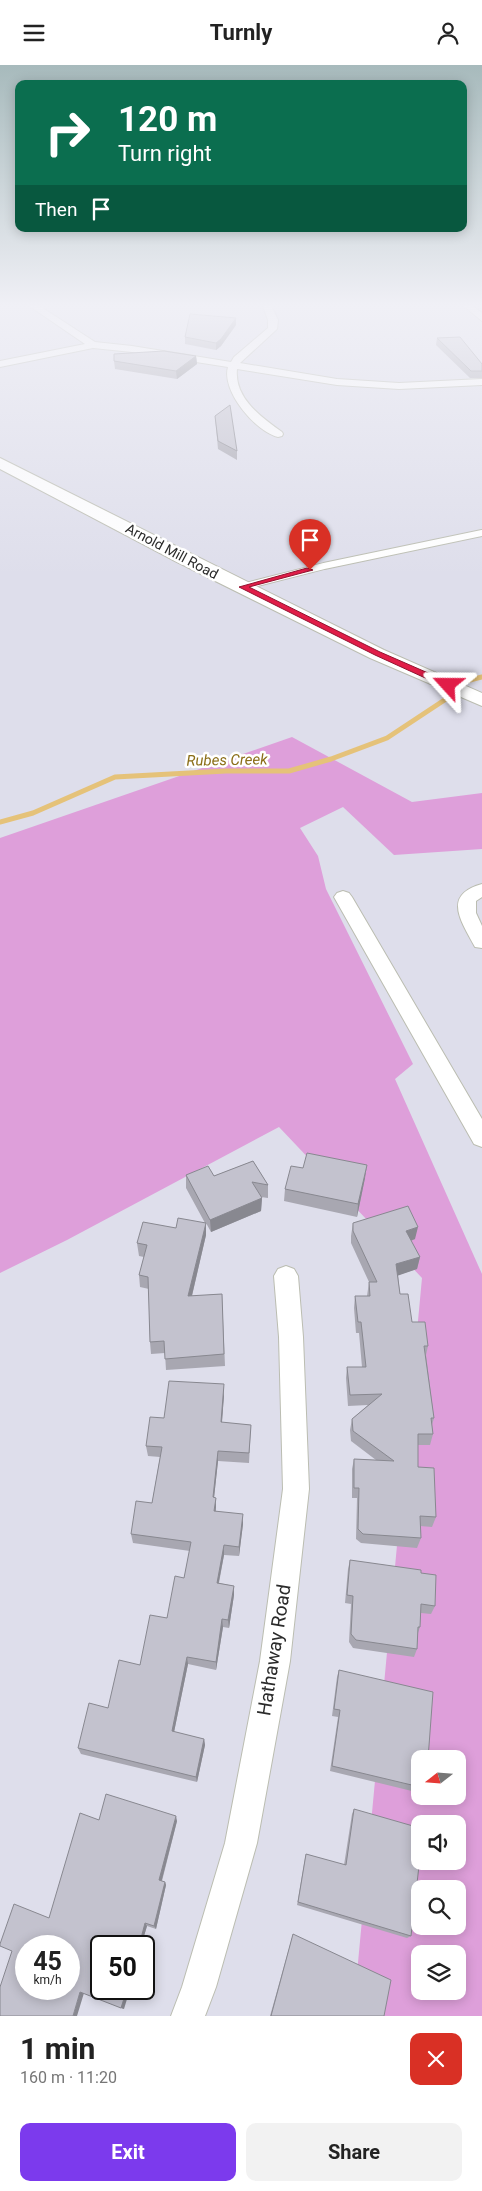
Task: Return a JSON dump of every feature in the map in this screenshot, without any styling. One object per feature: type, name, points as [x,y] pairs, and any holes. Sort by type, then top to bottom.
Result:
[{"type":"main road","name":"Arnold Mill Road","points":[[0,463],[242,587],[378,654],[482,700]]},
{"type":"street","points":[[237,394],[258,418],[278,434]]},
{"type":"street","points":[[482,890],[476,891],[468,898],[465,907],[468,918],[482,942]]},
{"type":"street","points":[[343,897],[482,1138]]},
{"type":"street","name":"Hathaway Road","points":[[188,2016],[199,1987],[241,1843],[275,1661],[296,1489],[291,1337],[286,1276]]},
{"type":"lane","points":[[242,587],[324,566],[482,533]]},
{"type":"shaded area","points":[[292,737],[412,802],[482,793],[482,849],[394,855],[343,807],[300,828],[318,856],[326,889],[413,1064],[395,1079],[482,1274],[482,2016],[353,2016],[422,1278],[279,1127],[67,1240],[0,1273],[0,838]]},
{"type":"building","points":[[230,405],[237,451],[218,441],[215,416]]},
{"type":"building","points":[[307,1153],[367,1165],[358,1204],[285,1189],[291,1166],[303,1168]]},
{"type":"building","points":[[253,1161],[268,1185],[252,1182],[262,1198],[210,1220],[186,1175],[208,1166],[214,1176]]},
{"type":"building","points":[[408,1206],[418,1227],[406,1231],[420,1257],[396,1264],[400,1294],[408,1294],[412,1322],[425,1322],[428,1346],[424,1346],[434,1418],[431,1418],[433,1434],[418,1434],[418,1467],[434,1468],[436,1517],[420,1516],[421,1538],[363,1534],[358,1529],[359,1488],[354,1488],[354,1459],[394,1461],[353,1431],[352,1419],[382,1394],[350,1395],[347,1367],[366,1367],[361,1322],[358,1322],[355,1296],[370,1296],[369,1282],[377,1282],[353,1231],[353,1223]]},
{"type":"building","points":[[178,1218],[206,1223],[188,1296],[222,1294],[224,1354],[165,1359],[164,1341],[150,1342],[148,1277],[139,1275],[147,1245],[137,1243],[143,1222],[176,1228]]},
{"type":"building","points":[[169,1381],[224,1384],[221,1422],[251,1425],[249,1453],[218,1451],[213,1497],[216,1498],[214,1511],[243,1514],[239,1547],[224,1545],[217,1583],[234,1586],[228,1620],[222,1619],[216,1662],[187,1657],[172,1731],[204,1739],[196,1777],[78,1748],[89,1703],[108,1708],[119,1660],[140,1665],[150,1615],[167,1618],[175,1576],[184,1578],[191,1542],[131,1534],[136,1501],[152,1503],[162,1447],[146,1446],[150,1417],[164,1418]]},
{"type":"building","points":[[350,1560],[421,1570],[421,1573],[436,1575],[435,1606],[421,1604],[417,1649],[356,1640],[351,1634],[353,1596],[347,1595]]},
{"type":"building","points":[[339,1670],[433,1692],[429,1750],[411,1750],[411,1785],[332,1766],[340,1710],[334,1709]]},
{"type":"building","points":[[106,1794],[176,1816],[159,1880],[165,1882],[154,1926],[145,1923],[142,1935],[90,1935],[90,1996],[80,1992],[80,1935],[15,1935],[15,2000],[78,2000],[73,2016],[0,2016],[0,1987],[12,1951],[0,1946],[0,1944],[14,1904],[49,1918],[80,1813],[99,1820]]},
{"type":"building","points":[[354,1809],[411,1825],[411,1870],[419,1870],[417,1880],[411,1880],[411,1936],[298,1902],[306,1854],[346,1865]]},
{"type":"building","points":[[293,1934],[391,1980],[384,2016],[271,2016]]},
{"type":"building","points":[[100,2000],[124,2000],[121,2008]]},
{"type":"waterway","name":"Rubes Creek","points":[[466,681],[482,677]]},
{"type":"waterway","name":"Rubes Creek","points":[[0,822],[33,813],[115,777],[226,771],[289,771],[331,759],[387,738],[446,699]]},
{"type":"route","points":[[310,570],[242,587],[378,654],[448,685]]}]
